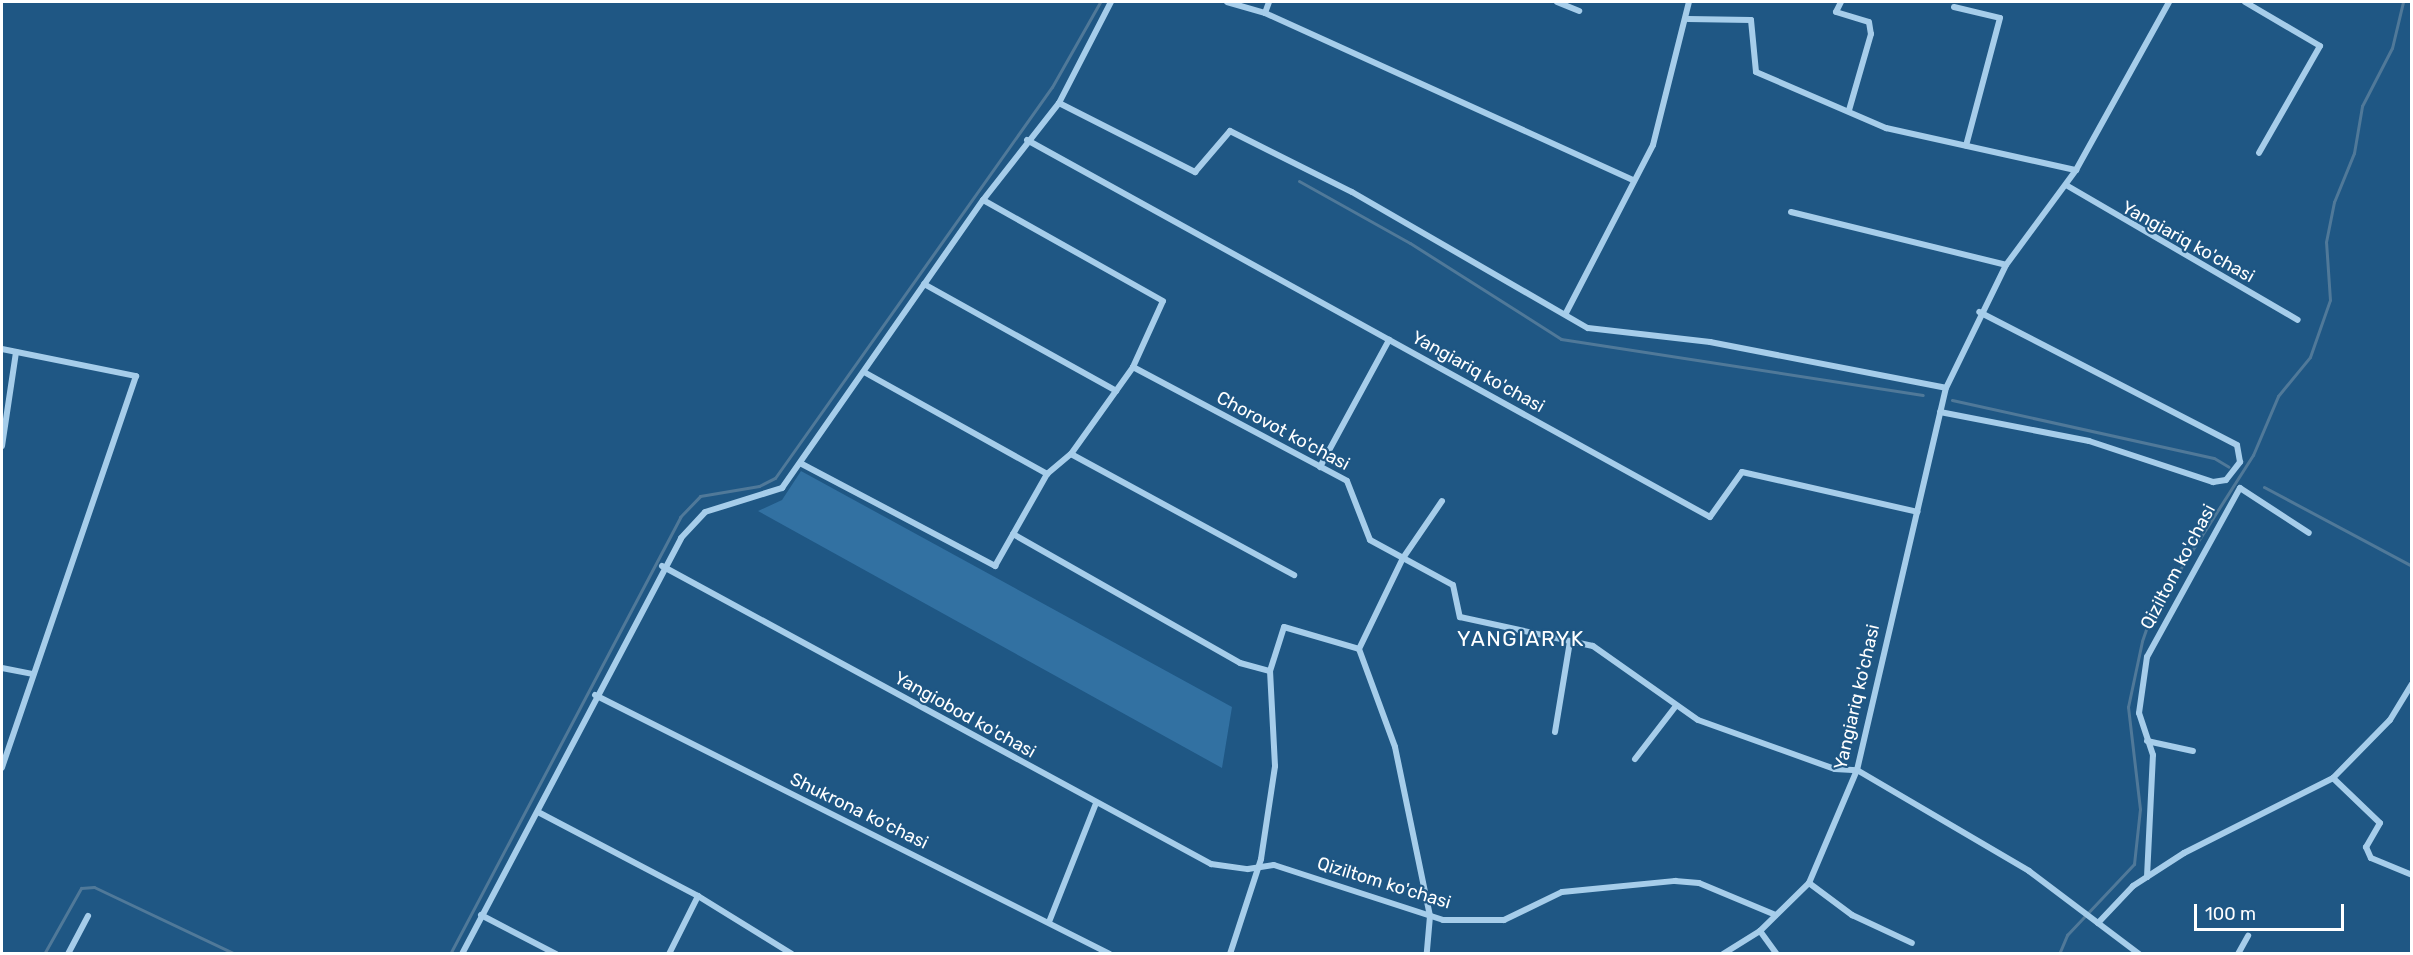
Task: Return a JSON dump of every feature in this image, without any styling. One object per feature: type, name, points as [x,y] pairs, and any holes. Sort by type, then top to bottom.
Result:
[{"type":"street","points":[[462,954],[538,812],[595,695],[662,567],[705,512],[766,497],[782,488],[1026,140],[1059,103],[1111,2]]},
{"type":"street","points":[[1227,2],[1265,13],[1633,180]]},
{"type":"street","points":[[1265,13],[1269,2]]},
{"type":"street","points":[[1557,2],[1579,11]]},
{"type":"street","points":[[1566,312],[1653,145],[1688,19],[1689,2]]},
{"type":"street","points":[[1840,2],[1836,12],[1869,22],[1871,34],[1849,110]]},
{"type":"street","points":[[1059,103],[1195,171],[1230,131],[1566,312],[1588,328],[1710,342],[1946,388],[1979,312],[2006,265],[2076,171],[2169,2]]},
{"type":"street","points":[[2245,2],[2320,46],[2259,153]]},
{"type":"street","points":[[1954,7],[2000,18],[1966,146]]},
{"type":"street","points":[[1688,19],[1751,20],[1756,72],[1849,110],[1886,128],[2076,171]]},
{"type":"street","name":"Yangiariq ko'chasi","points":[[1026,140],[1710,517],[1742,472],[1918,512]]},
{"type":"street","name":"Yangiariq ko'chasi","points":[[2066,185],[2298,320]]},
{"type":"street","points":[[800,463],[995,566],[1047,474],[1071,454],[1132,368],[1163,301],[983,200]]},
{"type":"street","points":[[1791,212],[2006,265]]},
{"type":"street","points":[[924,284],[1116,391]]},
{"type":"street","points":[[1940,412],[2099,443],[2213,482],[2226,480],[2240,462],[2237,445],[1979,312]]},
{"type":"street","points":[[1320,467],[1389,340]]},
{"type":"street","points":[[2,349],[136,376],[2,768]]},
{"type":"street","points":[[2,446],[16,352]]},
{"type":"street","name":"Chorovot ko'chasi","points":[[1132,368],[1347,482],[1371,540],[1453,585],[1460,617],[1570,641]]},
{"type":"street","points":[[864,372],[1047,474]]},
{"type":"street","name":"Yangiariq ko'chasi","points":[[1809,883],[1857,770],[1946,388]]},
{"type":"street","points":[[1071,454],[1294,575]]},
{"type":"street","name":"Qiziltom ko'chasi","points":[[2147,877],[2153,755],[2139,713],[2147,657],[2240,488],[2309,533]]},
{"type":"street","points":[[1427,954],[1430,916],[1395,747],[1359,649],[1403,558],[1442,501]]},
{"type":"street","points":[[1013,534],[1240,663],[1270,671]]},
{"type":"street","name":"Yangiobod ko'chasi","points":[[662,567],[1211,864],[1248,869],[1259,865]]},
{"type":"street","points":[[1230,954],[1259,865],[1275,766],[1270,671],[1284,627],[1359,649]]},
{"type":"street","points":[[1555,732],[1570,641],[1613,657],[1675,707],[1835,769],[1857,770],[2076,904],[2098,924],[2139,954]]},
{"type":"street","points":[[2,668],[33,674]]},
{"type":"street","points":[[2098,924],[2147,877],[2333,778],[2390,720],[2412,684]]},
{"type":"street","name":"Shukrona ko'chasi","points":[[595,695],[1049,921],[1110,954]]},
{"type":"street","points":[[1635,759],[1675,707]]},
{"type":"street","points":[[2147,741],[2193,752]]},
{"type":"street","points":[[2333,778],[2380,823],[2366,847],[2371,858],[2412,875]]},
{"type":"street","points":[[1049,921],[1096,803]]},
{"type":"street","points":[[538,812],[698,896],[792,954]]},
{"type":"street","name":"Qiziltom ko'chasi","points":[[1259,865],[1430,916],[1503,920],[1562,892],[1675,881],[1699,883],[1776,915]]},
{"type":"street","points":[[1723,954],[1760,932],[1809,883],[1852,915],[1912,943]]},
{"type":"street","points":[[669,954],[698,896]]},
{"type":"street","points":[[481,915],[556,954]]},
{"type":"street","points":[[68,954],[88,916]]},
{"type":"street","points":[[1760,932],[1777,954]]},
{"type":"street","points":[[2238,954],[2248,936]]},
{"type":"shaded area","points":[[801,471],[1232,707],[1222,768],[758,511],[782,500]]},
{"type":"waterway","points":[[450,954],[680,517],[700,496],[759,486],[775,478],[1052,87],[1100,2]]},
{"type":"waterway","points":[[2059,954],[2067,935],[2134,864],[2140,809],[2128,707],[2142,641],[2151,615],[2253,455],[2278,396],[2310,357],[2330,300],[2326,242],[2334,202],[2354,153],[2362,106],[2392,48],[2403,2]]},
{"type":"waterway","points":[[1299,181],[1410,243],[1561,339],[1923,395]]},
{"type":"waterway","points":[[1952,400],[2214,458],[2229,467]]},
{"type":"waterway","points":[[2264,487],[2412,566]]},
{"type":"waterway","points":[[44,954],[81,888],[94,887],[235,954]]},
{"type":"district","name":"YANGIARYK","points":[[1521,639]]}]
